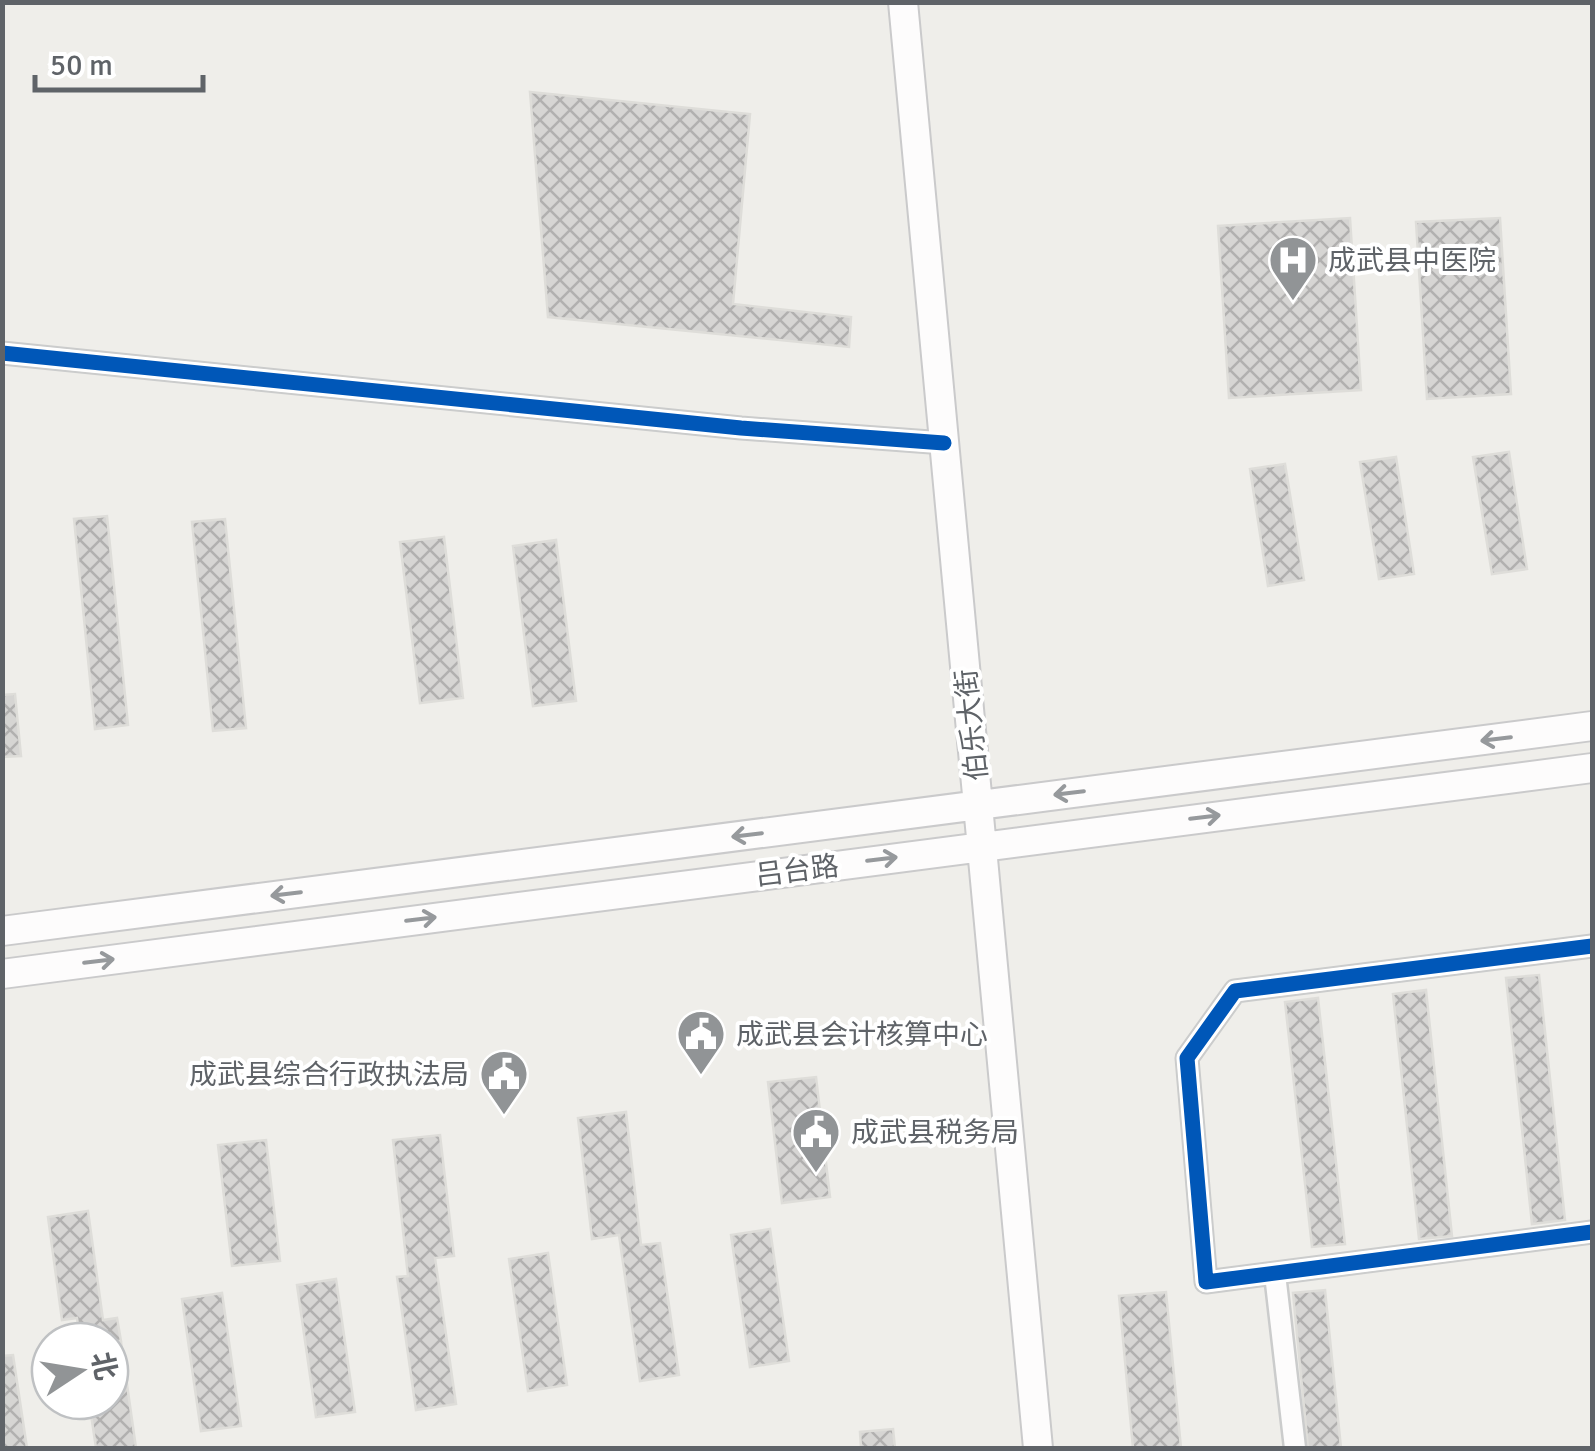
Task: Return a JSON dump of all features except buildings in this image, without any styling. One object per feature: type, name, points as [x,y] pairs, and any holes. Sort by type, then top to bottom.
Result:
[{"type":"main road","name":"伯乐大街","points":[[903,2],[1038,1448]]},
{"type":"main road","name":"吕台路","points":[[2,931],[1592,726]]},
{"type":"main road","name":"吕台路","points":[[2,974],[1592,768]]},
{"type":"street","points":[[2,353],[684,422],[944,442]]},
{"type":"street","points":[[1592,946],[1234,991],[1187,1058],[1206,1282],[1592,1232]]},
{"type":"street","points":[[1275,1274],[1295,1448]]},
{"type":"cycle path","points":[[2,353],[741,428],[944,443]]},
{"type":"cycle path","points":[[1592,946],[1235,991],[1187,1058],[1206,1282],[1592,1232]]},
{"type":"place","name":"成武县中医院","points":[[1293,302]]},
{"type":"place","name":"成武县会计核算中心","points":[[701,1076]]},
{"type":"place","name":"成武县综合行政执法局","points":[[504,1116]]},
{"type":"place","name":"成武县税务局","points":[[816,1174]]}]
